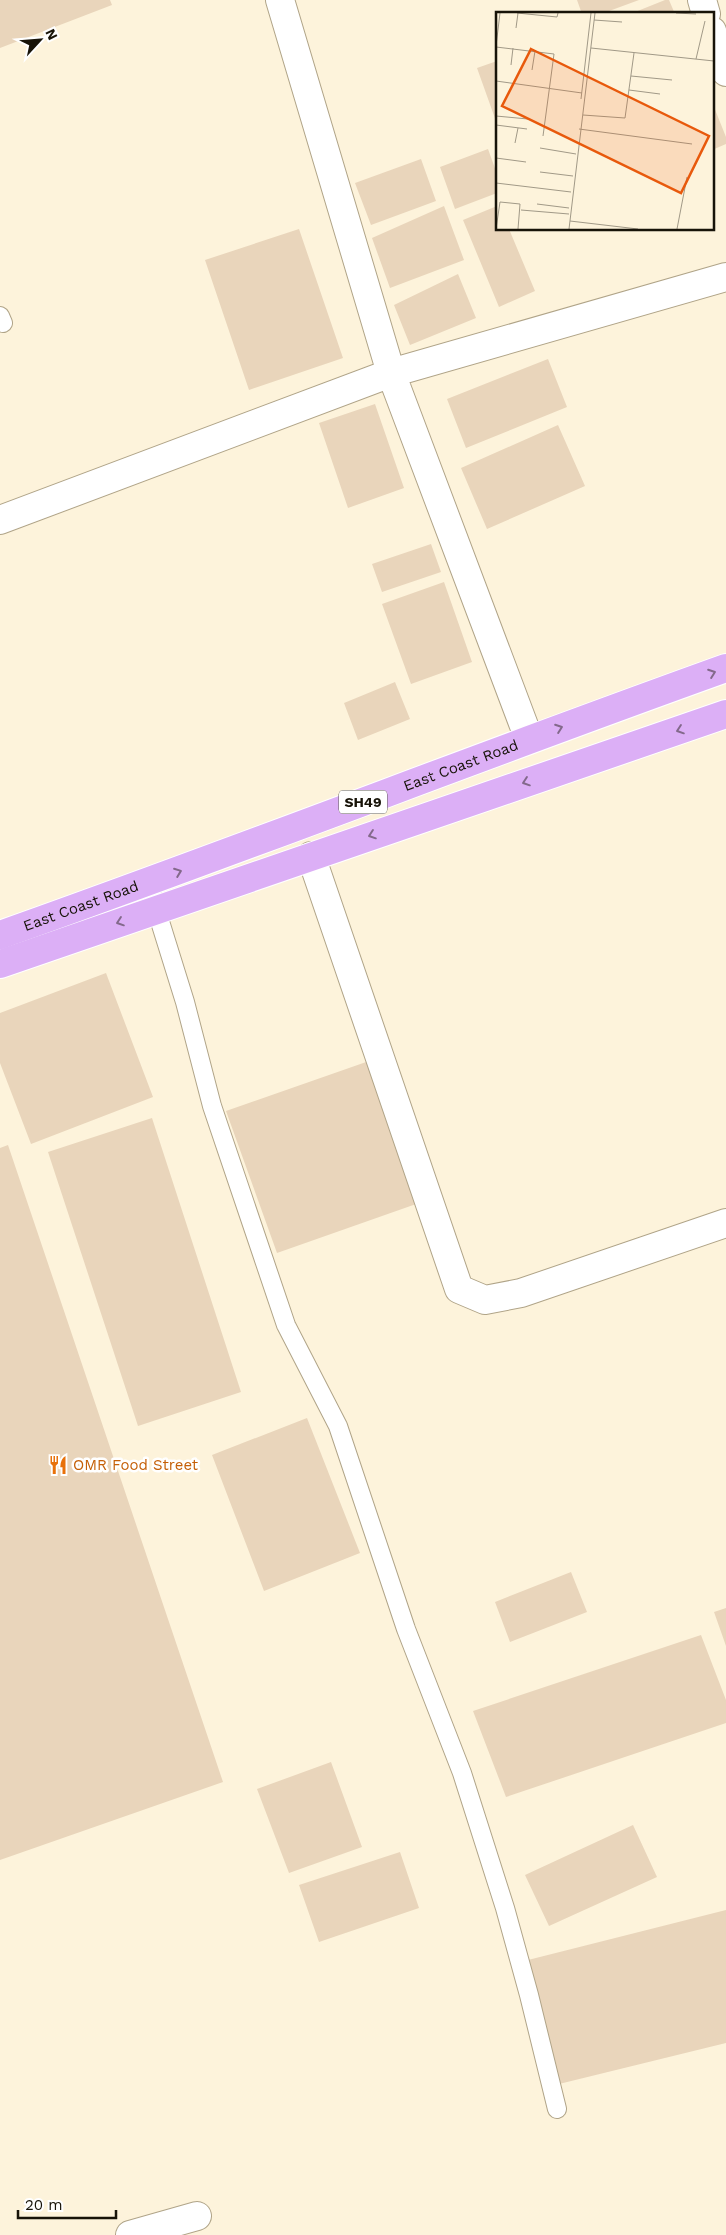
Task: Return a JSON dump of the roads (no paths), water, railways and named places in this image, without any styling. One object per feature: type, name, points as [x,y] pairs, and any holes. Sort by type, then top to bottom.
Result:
[{"type":"main road","name":"East Coast Road","points":[[0,935],[148,883],[528,739],[726,668]]},
{"type":"main road","name":"East Coast Road","points":[[0,964],[726,714]]},
{"type":"street","points":[[280,0],[391,373],[528,739]]},
{"type":"street","points":[[0,520],[391,373],[726,277]]},
{"type":"street","points":[[311,856],[459,1289],[485,1300],[521,1293],[726,1223]]},
{"type":"street","points":[[130,2235],[196,2216]]},
{"type":"lane","points":[[148,883],[185,1002],[212,1106],[286,1325],[338,1426],[406,1629],[462,1773],[519,1961],[556,2109]]},
{"type":"place","name":"OMR Food Street","points":[[58,1465]]}]
